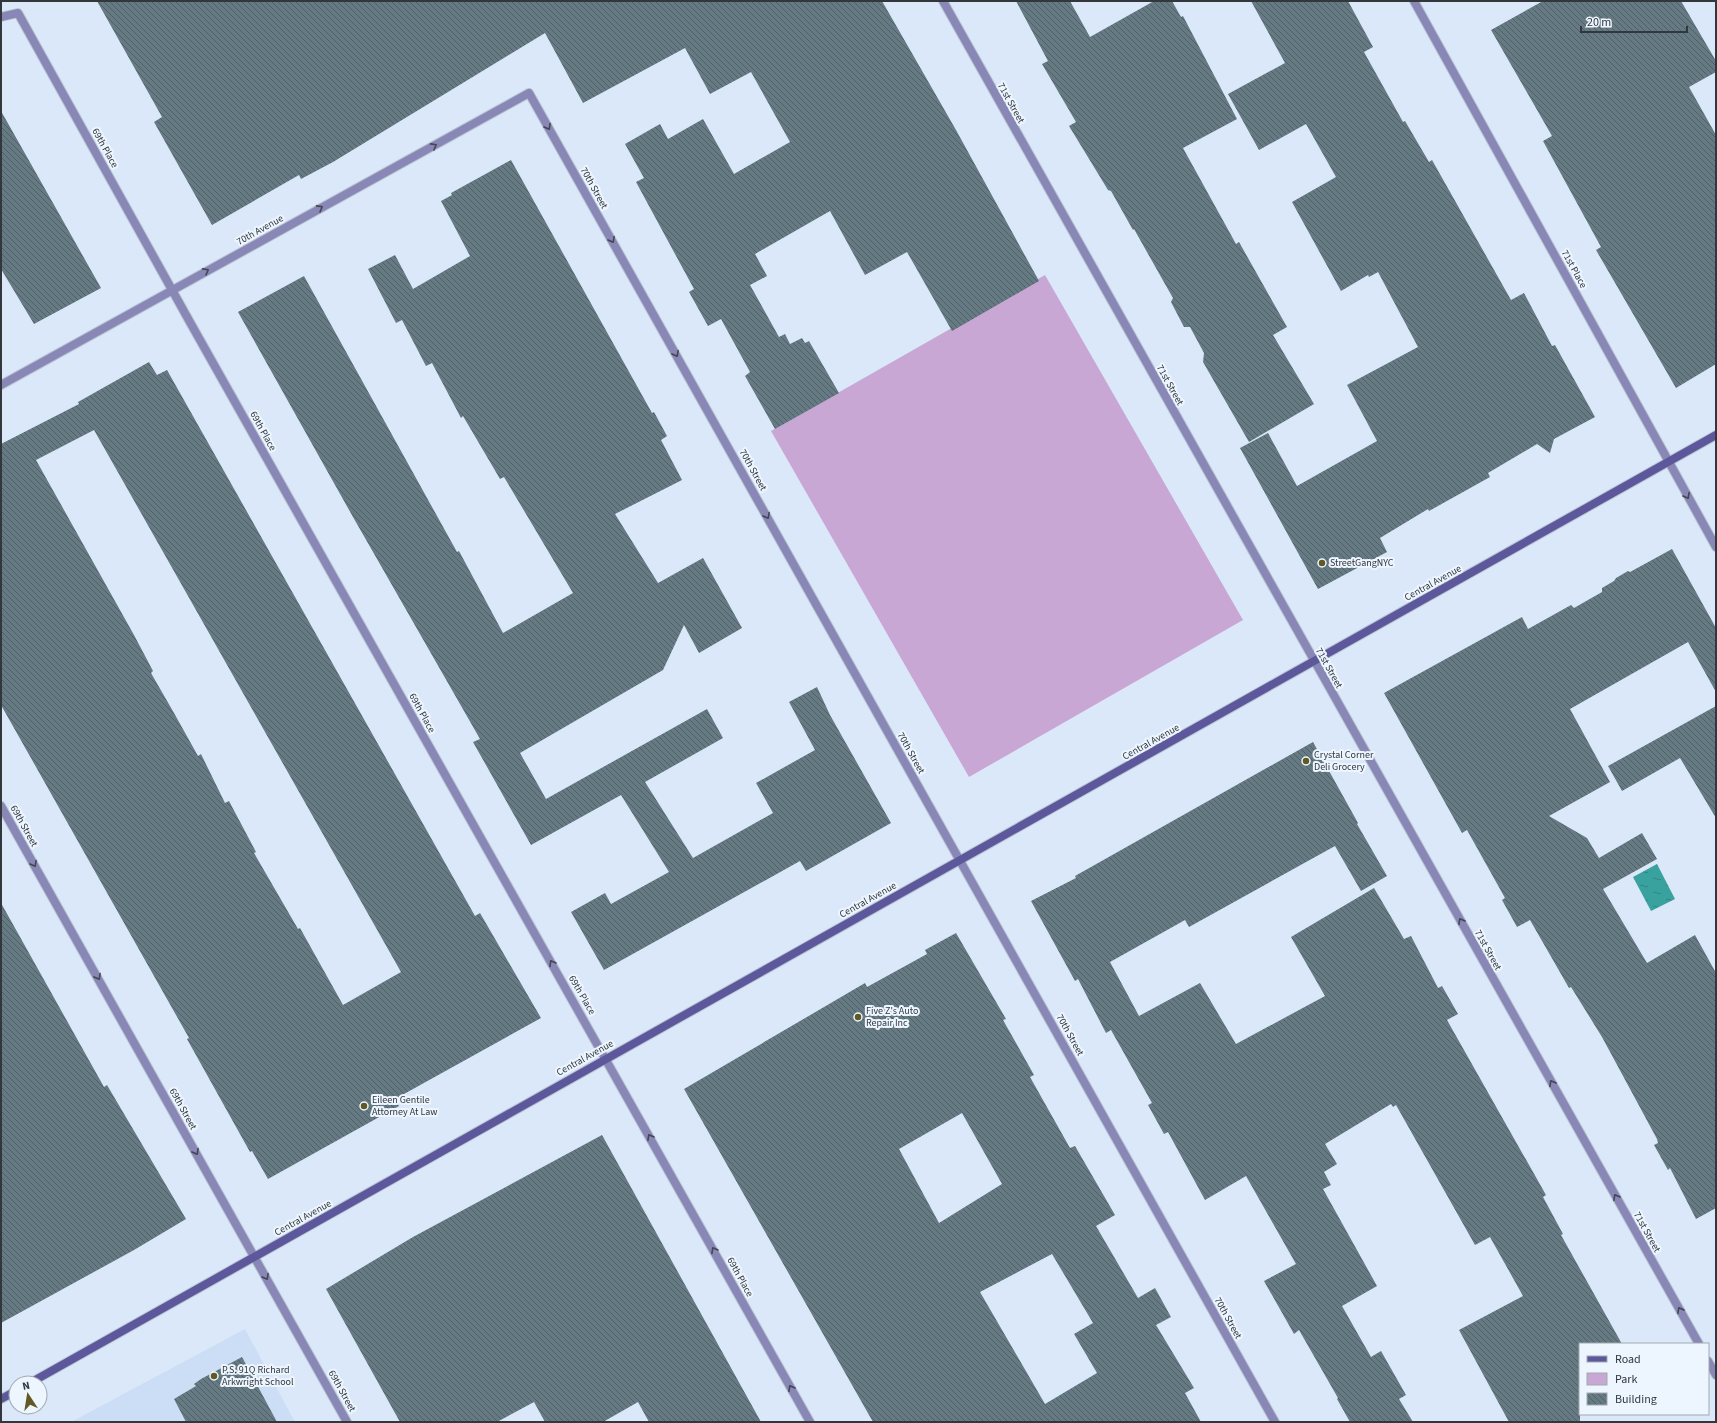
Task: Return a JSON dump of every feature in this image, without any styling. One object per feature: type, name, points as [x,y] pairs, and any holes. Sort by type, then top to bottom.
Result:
[{"type":"main road","name":"Central Avenue","points":[[44,1375],[1716,435]]},
{"type":"street","name":"71st Street","points":[[943,1],[1698,1343]]},
{"type":"street","name":"71st Place","points":[[1414,1],[1716,547]]},
{"type":"street","name":"69th Place","points":[[1,17],[18,13],[810,1422]]},
{"type":"street","name":"70th Avenue","points":[[1,385],[172,289],[529,93]]},
{"type":"street","name":"70th Street","points":[[529,93],[1276,1422]]},
{"type":"street","name":"69th Street","points":[[1,806],[347,1422]]},
{"type":"street","points":[[1709,1363],[1716,1375]]},
{"type":"shaded area","name":"P.S. 91Q Richard Arkwright School","points":[[245,1329],[295,1422],[71,1422]]},
{"type":"green space","points":[[1045,275],[1243,620],[969,777],[771,431]]},
{"type":"water","points":[[1657,864],[1675,899],[1651,911],[1633,877]]},
{"type":"building","points":[[97,1],[882,1],[956,130],[1039,281],[952,331],[907,252],[865,275],[830,211],[755,254],[767,276],[750,285],[779,337],[785,334],[790,344],[802,338],[805,343],[809,341],[839,393],[775,429],[745,376],[750,372],[721,319],[708,326],[689,292],[694,289],[636,182],[644,178],[625,144],[660,124],[668,139],[703,119],[734,174],[790,142],[751,72],[710,94],[685,48],[583,103],[545,33],[333,162],[301,179],[299,175],[212,225],[154,122],[162,117]]},
{"type":"building","points":[[1016,1],[1070,1],[1090,37],[1154,1],[1172,1],[1181,17],[1183,16],[1237,119],[1183,148],[1236,244],[1239,242],[1287,327],[1273,335],[1314,404],[1249,442],[1203,362],[1204,353],[1190,327],[1184,327],[1171,302],[1173,298],[1134,229],[1133,230],[1111,191],[1108,190],[1069,126],[1076,122],[1042,64],[1048,61]]},
{"type":"building","points":[[1251,1],[1348,1],[1373,47],[1364,52],[1403,122],[1405,121],[1429,162],[1432,160],[1511,300],[1524,293],[1552,346],[1555,345],[1595,417],[1554,439],[1550,453],[1537,444],[1488,473],[1490,477],[1429,511],[1428,509],[1380,538],[1387,552],[1318,589],[1240,448],[1268,433],[1297,486],[1377,441],[1347,385],[1418,347],[1378,272],[1369,277],[1368,275],[1341,291],[1292,202],[1336,177],[1306,124],[1259,150],[1228,94],[1285,63]]},
{"type":"building","points":[[1543,1],[1681,1],[1716,61],[1716,72],[1689,87],[1716,135],[1716,364],[1676,388],[1596,250],[1601,247],[1543,141],[1552,136],[1491,30]]},
{"type":"building","points":[[1,111],[101,288],[34,324],[1,269]]},
{"type":"building","points":[[511,160],[652,413],[654,412],[667,436],[661,440],[682,480],[615,514],[658,583],[703,558],[742,628],[699,653],[684,625],[663,670],[520,753],[546,799],[707,709],[723,738],[645,782],[693,858],[773,813],[756,783],[815,750],[789,702],[817,687],[830,715],[891,823],[806,871],[800,861],[604,970],[571,912],[605,893],[611,904],[669,872],[621,795],[531,845],[473,742],[480,739],[238,312],[304,276],[457,552],[459,551],[503,633],[573,593],[504,477],[500,479],[463,416],[461,418],[432,363],[426,366],[402,320],[396,323],[368,269],[395,255],[413,289],[470,256],[441,201],[452,195],[451,193]]},
{"type":"building","points":[[149,362],[157,375],[167,370],[475,916],[480,913],[541,1018],[395,1099],[399,1106],[268,1179],[252,1151],[250,1152],[187,1039],[189,1038],[1,705],[1,444],[79,404],[78,402]],"holes":[[[94,430],[401,972],[343,1005],[300,928],[298,929],[254,853],[256,852],[229,801],[225,803],[201,754],[198,756],[151,673],[153,671],[134,635],[36,460]]]},
{"type":"building","points":[[1672,549],[1716,628],[1716,692],[1688,642],[1570,709],[1610,782],[1549,816],[1587,838],[1599,858],[1642,833],[1657,859],[1603,889],[1647,963],[1695,935],[1716,973],[1716,1208],[1696,1219],[1670,1168],[1668,1170],[1654,1145],[1658,1143],[1657,1139],[1602,1037],[1571,987],[1569,988],[1530,920],[1517,927],[1502,900],[1505,898],[1467,830],[1462,833],[1384,693],[1522,617],[1528,629],[1571,605],[1574,608],[1602,592],[1602,588],[1614,581],[1616,578]]},
{"type":"building","points":[[1716,706],[1716,818],[1680,758],[1622,791],[1608,766]]},
{"type":"building","points":[[1313,742],[1387,876],[1361,891],[1335,846],[1189,927],[1185,920],[1110,962],[1139,1016],[1200,983],[1236,1044],[1325,996],[1291,937],[1374,888],[1404,939],[1411,936],[1438,988],[1442,986],[1458,1014],[1447,1020],[1546,1195],[1543,1197],[1563,1234],[1561,1235],[1621,1343],[1579,1343],[1580,1422],[1509,1422],[1459,1330],[1523,1296],[1490,1237],[1475,1245],[1396,1105],[1393,1107],[1391,1104],[1325,1144],[1337,1164],[1324,1172],[1331,1185],[1323,1189],[1377,1286],[1342,1306],[1371,1357],[1381,1351],[1406,1395],[1399,1399],[1413,1422],[1350,1422],[1299,1330],[1294,1334],[1264,1281],[1296,1264],[1246,1176],[1205,1200],[1168,1132],[1164,1134],[1148,1105],[1152,1103],[1111,1030],[1106,1033],[1078,979],[1075,981],[1031,901],[1076,878],[1075,876]]},
{"type":"building","points":[[1,903],[104,1087],[107,1085],[186,1219],[134,1250],[1,1323]]},
{"type":"building","points":[[956,933],[1006,1019],[1003,1020],[1034,1075],[1030,1077],[1070,1148],[1075,1146],[1115,1215],[1096,1226],[1138,1298],[1155,1288],[1171,1317],[1156,1325],[1194,1388],[1185,1393],[1201,1422],[873,1422],[684,1089],[865,983],[867,987],[927,954],[925,950]],"holes":[[[962,1113],[1002,1184],[939,1223],[899,1149]],[[1052,1254],[1093,1323],[1074,1334],[1097,1373],[1045,1404],[980,1292]]]},
{"type":"building","points":[[602,1135],[761,1422],[649,1422],[638,1402],[603,1422],[545,1422],[534,1402],[497,1422],[400,1422],[326,1289],[413,1237]]},
{"type":"building","points":[[242,1357],[277,1422],[186,1422],[174,1399],[196,1386],[194,1384],[201,1379]]},
{"type":"place","name":"StreetGangNYC","points":[[1322,563]]},
{"type":"place","name":"Crystal Corner Deli Grocery","points":[[1306,761]]},
{"type":"place","name":"Five Z's Auto Repair Inc","points":[[858,1017]]},
{"type":"place","name":"Eileen Gentile Attorney At Law","points":[[364,1106]]},
{"type":"place","name":"P.S. 91Q Richard Arkwright School","points":[[214,1376]]}]
